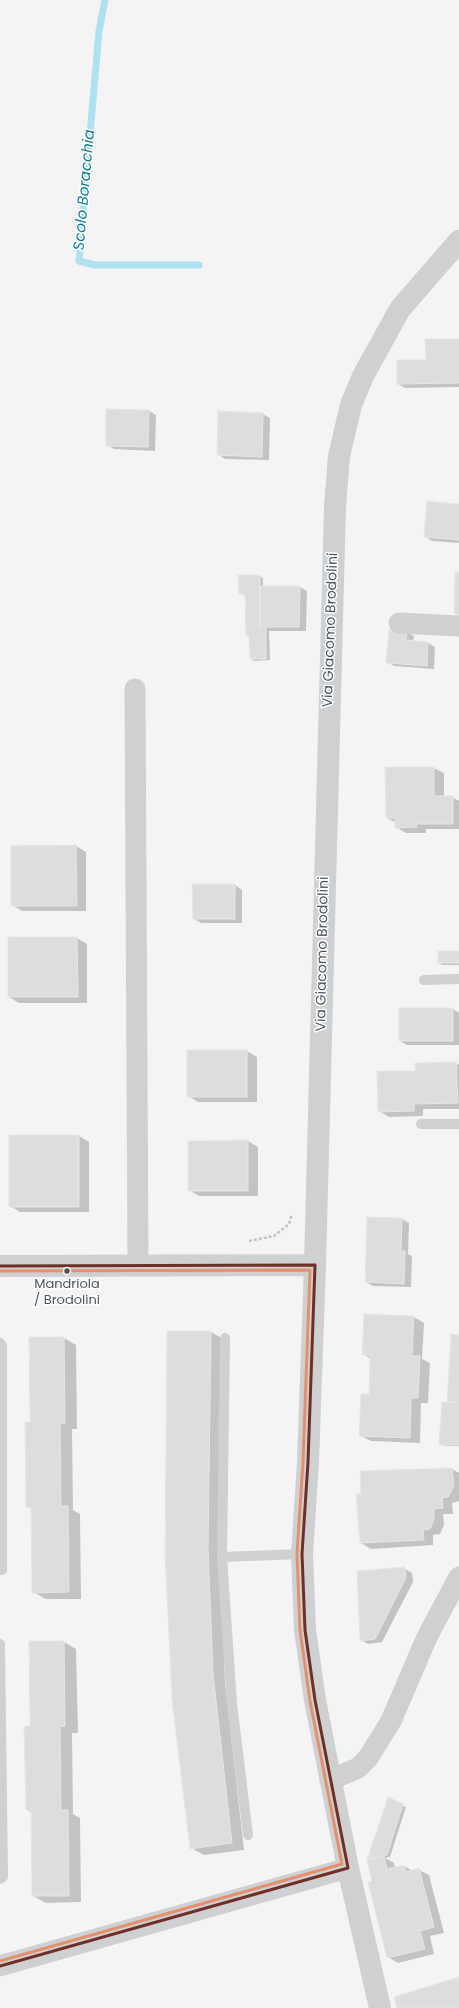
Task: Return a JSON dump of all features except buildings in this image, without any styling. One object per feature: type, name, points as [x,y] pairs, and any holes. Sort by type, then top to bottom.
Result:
[{"type":"street","name":"Via Giacomo Brodolini","points":[[380,2008],[348,1868],[315,1700],[305,1630],[302,1554],[308,1462],[315,1265],[333,572],[339,456],[351,405],[362,376],[400,309],[459,241]]},
{"type":"street","points":[[399,623],[459,626]]},
{"type":"street","points":[[135,689],[138,1265]]},
{"type":"street","points":[[0,1266],[315,1265]]},
{"type":"street","points":[[330,1780],[358,1768],[368,1758],[392,1720],[427,1637],[459,1577]]},
{"type":"street","points":[[0,1966],[348,1868]]},
{"type":"lane","points":[[424,980],[459,979]]},
{"type":"lane","points":[[421,1124],[459,1124]]},
{"type":"lane","points":[[225,1338],[222,1557],[232,1702],[248,1835]]},
{"type":"lane","points":[[0,1343],[2,1346],[2,1570],[0,1570]]},
{"type":"lane","points":[[222,1557],[302,1554]]},
{"type":"lane","points":[[0,1644],[3,1877],[0,1879]]},
{"type":"path","points":[[246,1241],[274,1236],[289,1224],[293,1210]]},
{"type":"waterway","name":"Scolo Boracchia","points":[[105,0],[99,31],[79,261],[95,265],[199,265]]},
{"type":"transit line","points":[[0,1266],[315,1265],[308,1462],[302,1554],[305,1630],[315,1700],[348,1868],[0,1966]]},
{"type":"transit line","points":[[0,1271],[310,1270],[303,1462],[297,1554],[300,1630],[310,1701],[342,1864],[0,1961]]},
{"type":"place","name":"Mandriola / Brodolini","points":[[67,1271]]}]
